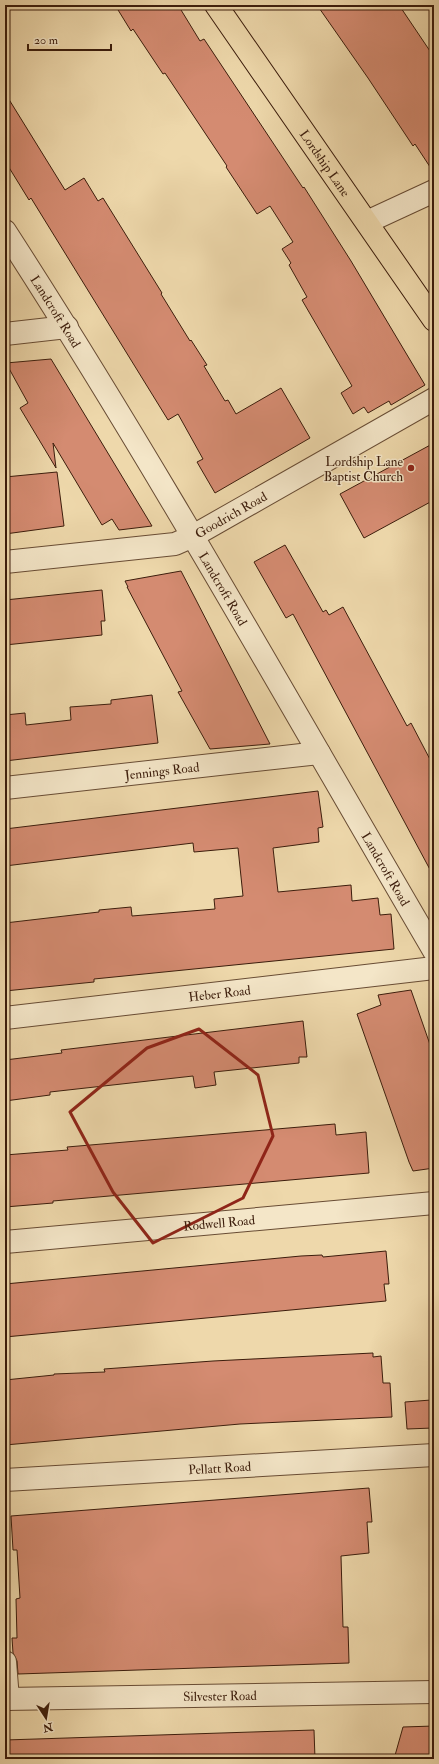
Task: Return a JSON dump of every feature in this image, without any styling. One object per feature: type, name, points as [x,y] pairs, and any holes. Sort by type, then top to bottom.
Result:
[{"type":"main road","name":"Lordship Lane","points":[[216,5],[434,320]]},
{"type":"street","points":[[367,222],[434,191]]},
{"type":"street","name":"Landcroft Road","points":[[5,231],[67,327],[193,536],[434,951]]},
{"type":"street","points":[[5,334],[67,327]]},
{"type":"street","name":"Goodrich Road","points":[[5,562],[175,544],[193,536],[434,399]]},
{"type":"street","name":"Jennings Road","points":[[5,788],[319,753]]},
{"type":"street","name":"Heber Road","points":[[5,1018],[434,968]]},
{"type":"street","name":"Rodwell Road","points":[[5,1242],[434,1203]]},
{"type":"street","name":"Pellatt Road","points":[[5,1480],[434,1454]]},
{"type":"street","points":[[5,1662],[6,1699]]},
{"type":"street","name":"Silvester Road","points":[[6,1699],[434,1692]]},
{"type":"highlighted area","points":[[199,1029],[258,1075],[273,1136],[243,1198],[153,1243],[113,1192],[70,1112],[147,1048]]},
{"type":"building","points":[[115,5],[178,5],[200,41],[204,39],[303,188],[304,187],[351,261],[425,385],[391,405],[389,401],[368,413],[364,407],[353,414],[341,393],[352,386],[302,300],[307,297],[289,265],[291,263],[282,249],[293,242],[270,206],[257,214],[165,73],[163,74],[133,29],[131,31]]},
{"type":"building","points":[[317,5],[399,5],[434,57],[434,173],[415,144],[413,146]]},
{"type":"building","points":[[5,93],[65,190],[84,178],[98,201],[103,198],[190,341],[191,340],[207,365],[204,366],[225,401],[228,400],[236,414],[281,388],[310,438],[215,493],[197,462],[203,459],[178,414],[168,420],[31,198],[29,200],[5,161]]},
{"type":"building","points":[[51,359],[152,526],[119,530],[112,519],[102,525],[53,443],[56,468],[20,408],[28,403],[6,363]]},
{"type":"building","name":"Lordship Lane Baptist Church","points":[[434,443],[434,500],[364,538],[340,494]]},
{"type":"building","points":[[57,472],[64,526],[5,534],[5,477]]},
{"type":"building","points":[[285,545],[323,612],[326,610],[329,615],[343,607],[407,726],[411,723],[434,767],[434,877],[293,614],[286,618],[254,562]]},
{"type":"building","points":[[181,571],[270,744],[210,749],[178,692],[182,691],[125,581]]},
{"type":"building","points":[[102,590],[105,621],[101,621],[102,635],[5,645],[5,600]]},
{"type":"building","points":[[152,695],[158,743],[5,761],[5,715],[25,713],[26,725],[71,720],[70,707],[111,704],[111,700]]},
{"type":"building","points":[[318,791],[323,827],[318,828],[319,842],[273,848],[278,892],[351,885],[352,901],[378,898],[380,915],[391,914],[394,949],[94,979],[94,982],[5,991],[5,923],[131,907],[132,916],[215,909],[214,899],[243,896],[238,848],[194,852],[193,843],[5,866],[5,829]]},
{"type":"building","points":[[411,990],[434,1056],[434,1168],[413,1171],[357,1014],[381,1005],[378,995]]},
{"type":"building","points":[[303,1021],[307,1057],[299,1057],[299,1063],[214,1072],[216,1085],[195,1088],[193,1076],[50,1092],[50,1095],[5,1101],[5,1060],[62,1053],[61,1050]]},
{"type":"building","points":[[335,1124],[336,1135],[366,1132],[369,1173],[53,1201],[53,1203],[5,1207],[5,1155],[68,1150],[67,1147]]},
{"type":"building","points":[[386,1251],[389,1284],[384,1284],[386,1301],[5,1337],[5,1284],[301,1256],[322,1255],[323,1257]]},
{"type":"building","points":[[373,1353],[373,1357],[381,1356],[383,1383],[390,1383],[392,1417],[240,1424],[5,1445],[5,1380],[54,1374],[105,1372],[104,1369],[213,1361]]},
{"type":"building","points":[[431,1400],[433,1428],[407,1429],[405,1402]]},
{"type":"building","points":[[369,1488],[372,1522],[367,1522],[369,1553],[341,1556],[343,1627],[348,1627],[349,1663],[18,1674],[17,1661],[13,1653],[12,1638],[17,1638],[16,1599],[20,1598],[17,1550],[13,1550],[11,1516]]},
{"type":"building","points":[[434,1726],[434,1759],[394,1759],[403,1727]]},
{"type":"building","points":[[314,1730],[315,1759],[5,1759],[5,1740]]},
{"type":"place","name":"Lordship Lane Baptist Church","points":[[411,468]]}]
